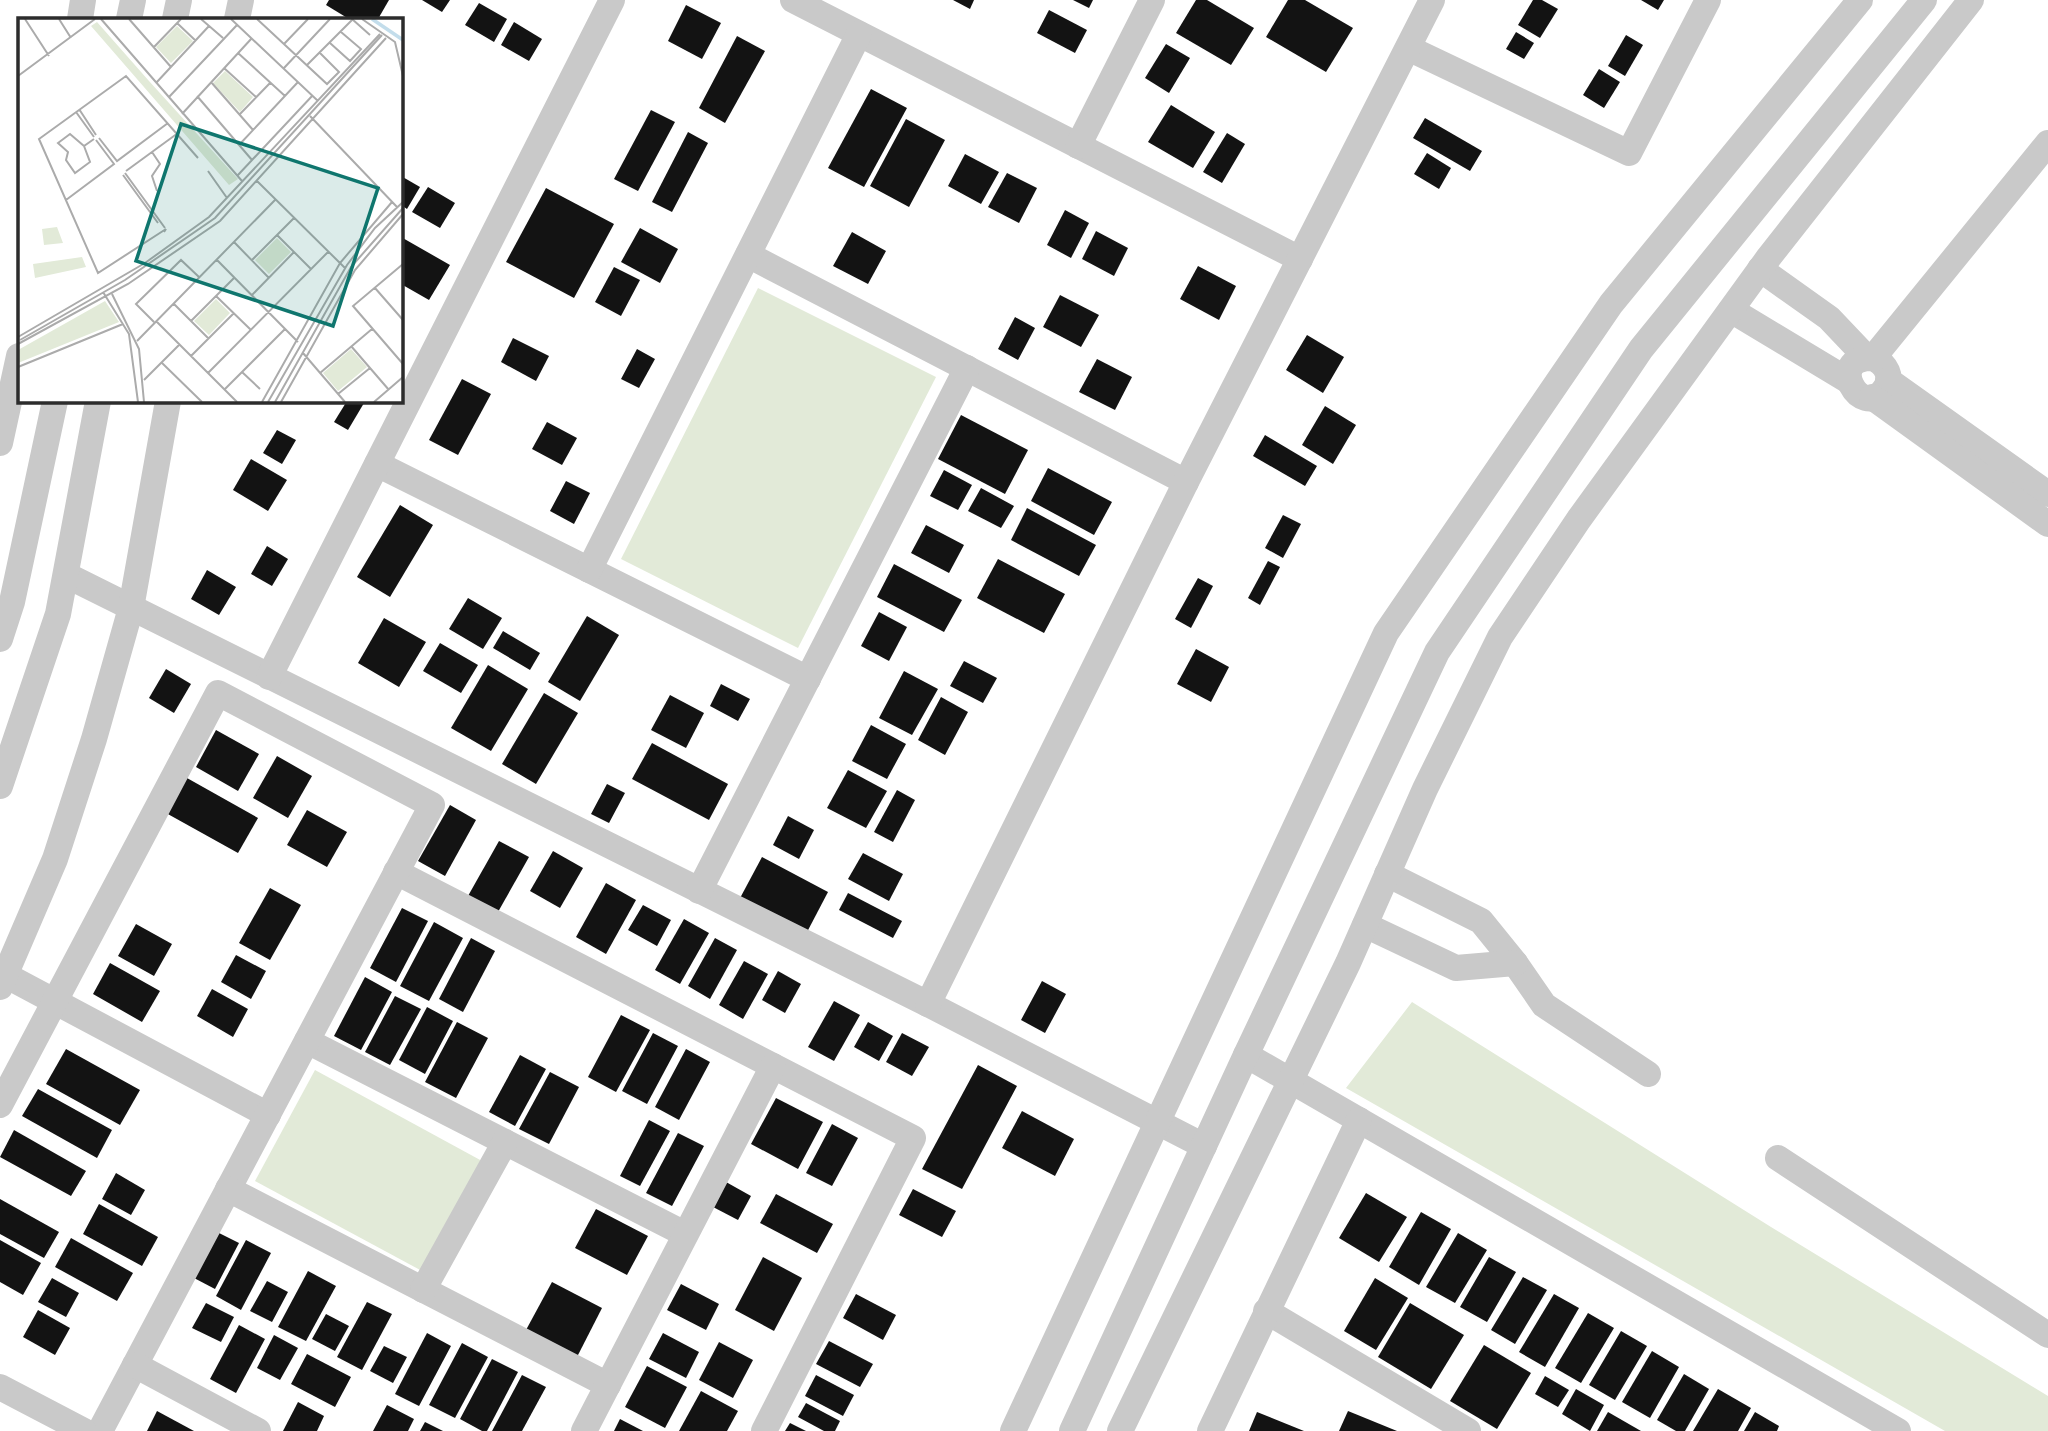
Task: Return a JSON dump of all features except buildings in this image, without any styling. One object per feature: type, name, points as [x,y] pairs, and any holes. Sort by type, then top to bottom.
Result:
[{"type":"street","points":[[80,18],[83,0]]},
{"type":"street","points":[[129,18],[133,0]]},
{"type":"street","points":[[175,18],[179,0]]},
{"type":"street","points":[[237,18],[241,0]]},
{"type":"street","points":[[269,677],[612,0]]},
{"type":"street","points":[[793,0],[1300,260]]},
{"type":"street","points":[[1078,146],[1152,0]]},
{"type":"street","points":[[928,1004],[1186,482],[1432,0]]},
{"type":"street","points":[[1408,48],[1629,153],[1708,0]]},
{"type":"street","points":[[1013,1431],[1386,633],[1611,304],[1860,0]]},
{"type":"street","points":[[1072,1431],[1437,652],[1641,349],[1924,0]]},
{"type":"street","points":[[1120,1431],[1500,637],[1579,519],[1760,269],[1971,0]]},
{"type":"street","points":[[589,570],[859,34]]},
{"type":"street","points":[[1849,381],[1851,368],[1855,363],[1870,358],[2043,159]]},
{"type":"street","points":[[748,255],[1186,482]]},
{"type":"street","points":[[1760,269],[1829,318],[1870,358],[1884,365],[1888,371],[1880,388]]},
{"type":"street","points":[[1731,310],[1849,381],[1855,392],[1880,388],[2048,494]]},
{"type":"street","points":[[0,443],[18,361]]},
{"type":"street","points":[[699,891],[967,369]]},
{"type":"street","points":[[1880,388],[2048,524]]},
{"type":"street","points":[[0,639],[12,602],[55,402]]},
{"type":"street","points":[[0,786],[58,614],[99,402]]},
{"type":"street","points":[[168,402],[131,608],[94,739],[55,859],[3,981],[54,1002],[268,1115]]},
{"type":"street","points":[[377,464],[808,680]]},
{"type":"street","points":[[65,575],[928,1004],[1204,1146]]},
{"type":"street","points":[[0,1105],[218,693],[432,805],[100,1431]]},
{"type":"street","points":[[396,872],[913,1138],[764,1431]]},
{"type":"street","points":[[1387,874],[1481,921],[1544,1005],[1648,1074]]},
{"type":"street","points":[[1364,925],[1457,968],[1515,963]]},
{"type":"street","points":[[307,1041],[685,1234]]},
{"type":"street","points":[[1246,1055],[1898,1431]]},
{"type":"street","points":[[584,1431],[773,1066]]},
{"type":"street","points":[[1210,1431],[1359,1120]]},
{"type":"street","points":[[423,1290],[505,1142]]},
{"type":"street","points":[[1778,1158],[2046,1330]]},
{"type":"street","points":[[228,1189],[608,1385]]},
{"type":"street","points":[[1266,1311],[1429,1420],[1468,1431]]},
{"type":"street","points":[[135,1365],[258,1431]]},
{"type":"street","points":[[0,1387],[84,1431]]},
{"type":"green space","points":[[758,288],[936,377],[798,648],[621,559]]},
{"type":"green space","points":[[1412,1002],[1771,1227],[2048,1396],[2048,1431],[1945,1431],[1346,1088]]},
{"type":"green space","points":[[315,1070],[482,1161],[422,1271],[255,1181]]}]
